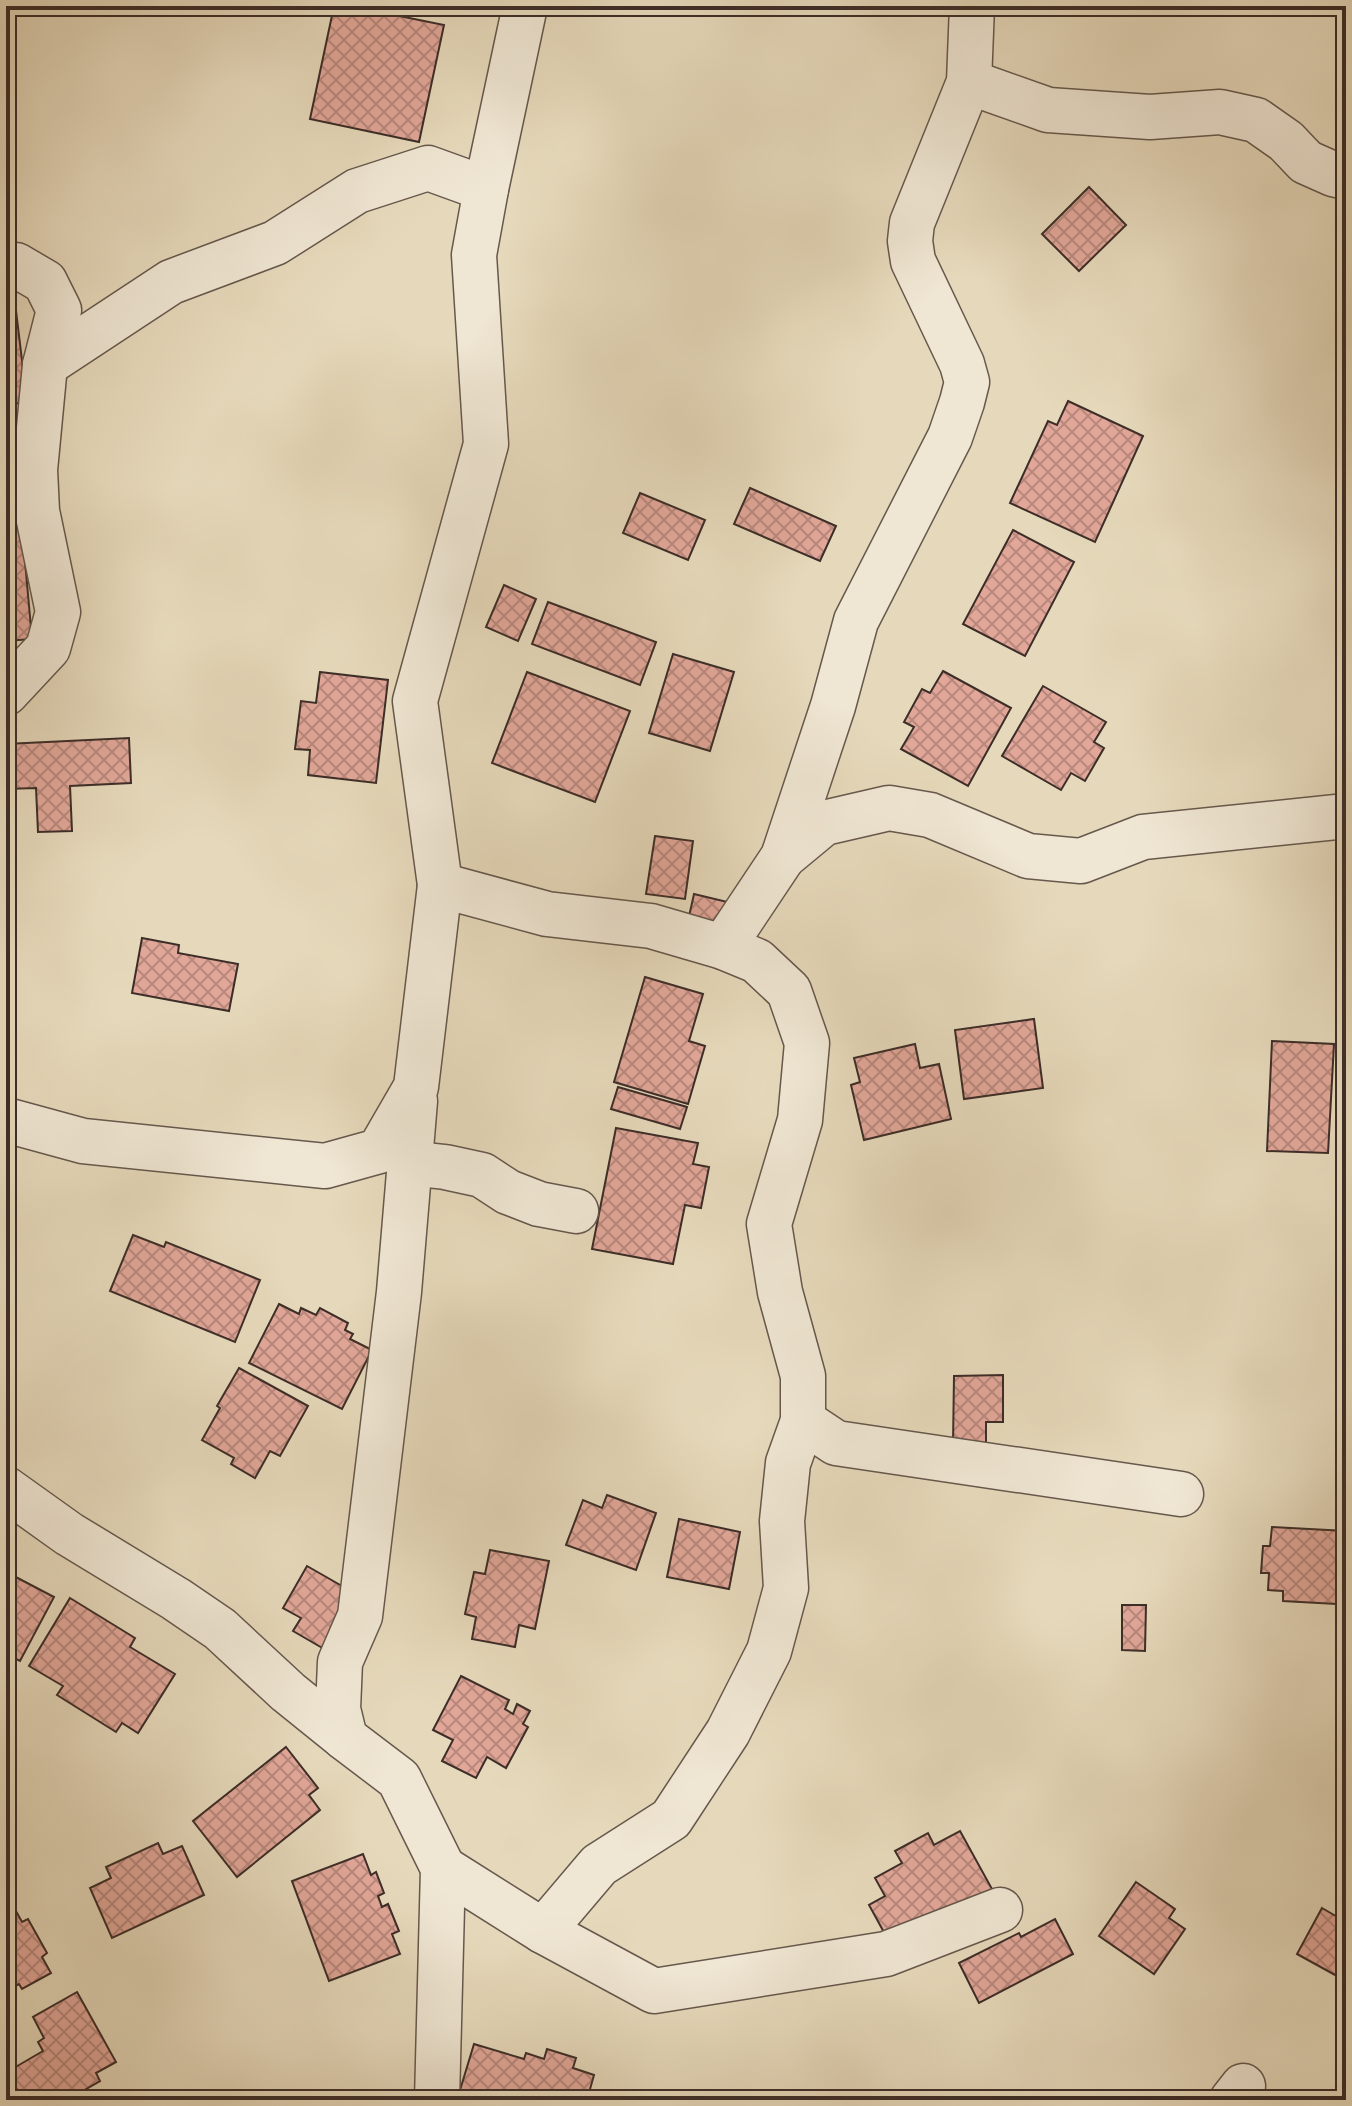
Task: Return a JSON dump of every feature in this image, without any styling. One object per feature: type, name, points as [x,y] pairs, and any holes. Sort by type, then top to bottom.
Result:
[{"type":"street","points":[[345,1738],[338,1709],[340,1662],[360,1616],[399,1292],[408,1163],[440,885],[415,701],[486,444],[474,255],[525,6]]},
{"type":"street","points":[[723,947],[783,857],[833,706],[856,621],[950,437],[962,402],[967,382],[962,364],[913,261],[910,241],[912,223],[969,82],[972,6]]},
{"type":"street","points":[[969,82],[1048,110],[1150,117],[1220,112],[1256,120],[1286,141],[1306,162],[1346,177]]},
{"type":"street","points":[[45,365],[171,282],[275,243],[357,191],[428,168],[486,189]]},
{"type":"street","points":[[6,267],[16,265],[45,282],[59,310],[45,365],[35,470],[37,511],[58,612],[48,648],[6,693]]},
{"type":"street","points":[[783,857],[824,823],[889,808],[930,815],[1028,856],[1081,861],[1143,837],[1346,816]]},
{"type":"street","points":[[440,885],[547,914],[651,926],[723,947],[757,961],[789,991],[807,1043],[800,1120],[769,1224],[780,1292],[803,1376],[803,1421],[788,1463],[782,1521],[786,1588],[769,1651],[728,1732],[671,1819],[599,1865],[543,1931]]},
{"type":"street","points":[[6,1120],[83,1141],[325,1166],[379,1151],[416,1087]]},
{"type":"street","points":[[408,1163],[482,1175],[508,1192],[539,1204],[576,1211]]},
{"type":"street","points":[[803,1421],[836,1443],[1181,1494]]},
{"type":"street","points":[[6,1489],[69,1534],[220,1629],[288,1692],[399,1779],[443,1868],[437,2100]]},
{"type":"street","points":[[443,1868],[543,1931],[654,1991],[886,1954],[1000,1910]]},
{"type":"building","points":[[334,6],[350,6],[444,25],[419,142],[310,119]]},
{"type":"building","points":[[1089,187],[1126,225],[1079,271],[1042,234]]},
{"type":"building","points":[[14,294],[27,402],[6,405],[6,295]]},
{"type":"building","points":[[1068,401],[1143,436],[1095,542],[1010,503],[1048,421],[1057,425]]},
{"type":"building","points":[[16,461],[32,639],[6,641],[6,462]]},
{"type":"building","points":[[750,488],[836,526],[820,561],[734,524]]},
{"type":"building","points":[[640,493],[705,520],[688,560],[623,533]]},
{"type":"building","points":[[1013,530],[1074,562],[1025,656],[963,624]]},
{"type":"building","points":[[504,585],[536,599],[518,641],[486,627]]},
{"type":"building","points":[[548,602],[656,642],[640,685],[532,644]]},
{"type":"building","points":[[673,654],[734,672],[710,751],[649,733]]},
{"type":"building","points":[[943,671],[1011,708],[968,786],[901,749],[914,727],[904,722],[922,689],[930,693]]},
{"type":"building","points":[[320,672],[388,680],[376,783],[308,775],[310,750],[295,749],[301,701],[316,703]]},
{"type":"building","points":[[527,672],[630,711],[595,802],[492,763]]},
{"type":"building","points":[[1043,686],[1106,722],[1094,742],[1104,748],[1085,781],[1071,773],[1061,790],[1002,756]]},
{"type":"building","points":[[129,738],[131,783],[70,786],[72,831],[38,832],[36,788],[6,789],[6,744]]},
{"type":"building","points":[[655,836],[693,841],[685,899],[646,894]]},
{"type":"building","points":[[694,894],[740,905],[719,927],[688,921]]},
{"type":"building","points":[[142,938],[179,945],[178,953],[238,964],[229,1011],[132,993]]},
{"type":"building","points":[[645,977],[703,994],[689,1041],[705,1046],[688,1104],[614,1082]]},
{"type":"building","points":[[1034,1019],[1043,1088],[964,1099],[955,1030]]},
{"type":"building","points":[[1272,1041],[1334,1044],[1328,1153],[1267,1151]]},
{"type":"building","points":[[915,1044],[920,1068],[939,1064],[951,1119],[864,1140],[851,1085],[860,1082],[854,1058]]},
{"type":"building","points":[[618,1087],[687,1107],[680,1129],[611,1109]]},
{"type":"building","points":[[616,1128],[698,1143],[693,1164],[709,1167],[701,1208],[685,1205],[673,1264],[592,1249]]},
{"type":"building","points":[[133,1235],[164,1247],[166,1242],[260,1280],[235,1342],[110,1291]]},
{"type":"building","points":[[279,1304],[299,1314],[301,1308],[316,1315],[320,1308],[348,1323],[345,1330],[353,1334],[350,1339],[372,1350],[342,1409],[249,1363]]},
{"type":"building","points":[[239,1368],[308,1406],[280,1456],[270,1451],[255,1478],[231,1464],[234,1458],[202,1440]]},
{"type":"building","points":[[1003,1375],[1003,1422],[986,1422],[986,1444],[953,1444],[954,1376]]},
{"type":"building","points":[[607,1495],[656,1513],[636,1570],[566,1545],[583,1500],[602,1508]]},
{"type":"building","points":[[679,1519],[740,1532],[729,1589],[667,1577]]},
{"type":"building","points":[[1272,1527],[1346,1531],[1346,1595],[1337,1594],[1336,1604],[1283,1601],[1283,1591],[1268,1590],[1269,1573],[1261,1573],[1263,1546],[1270,1546]]},
{"type":"building","points":[[490,1550],[549,1561],[535,1629],[519,1625],[515,1647],[472,1639],[476,1617],[465,1614],[474,1572],[485,1574]]},
{"type":"building","points":[[307,1566],[356,1594],[324,1649],[293,1631],[301,1618],[283,1608]]},
{"type":"building","points":[[10,1574],[54,1597],[20,1661],[6,1654],[6,1581]]},
{"type":"building","points":[[70,1598],[135,1638],[130,1647],[175,1674],[138,1733],[122,1723],[116,1732],[57,1695],[63,1686],[29,1666]]},
{"type":"building","points":[[1122,1605],[1146,1605],[1145,1651],[1122,1650]]},
{"type":"building","points":[[461,1676],[509,1700],[505,1709],[513,1714],[517,1704],[530,1711],[523,1724],[528,1727],[506,1768],[487,1757],[476,1778],[442,1761],[453,1740],[433,1730]]},
{"type":"building","points":[[286,1747],[318,1788],[309,1795],[320,1810],[237,1877],[193,1821]]},
{"type":"building","points":[[960,1831],[992,1889],[907,1936],[886,1936],[869,1905],[885,1896],[875,1878],[902,1863],[895,1851],[928,1833],[934,1845]]},
{"type":"building","points":[[158,1843],[163,1854],[182,1846],[204,1895],[112,1938],[90,1888],[111,1878],[106,1867]]},
{"type":"building","points":[[363,1854],[371,1875],[376,1872],[384,1893],[378,1896],[382,1907],[388,1904],[399,1931],[392,1934],[400,1954],[329,1981],[292,1881]]},
{"type":"building","points":[[1136,1882],[1175,1909],[1169,1918],[1185,1929],[1154,1974],[1099,1936]]},
{"type":"building","points":[[6,1893],[22,1922],[28,1919],[47,1953],[42,1957],[51,1973],[22,1989],[19,1984],[6,1991]]},
{"type":"building","points":[[1322,1908],[1346,1922],[1346,1981],[1297,1954]]},
{"type":"building","points":[[1055,1919],[1073,1954],[979,2003],[959,1963]]},
{"type":"building","points":[[77,1992],[116,2062],[96,2073],[100,2081],[67,2100],[23,2100],[7,2072],[43,2051],[38,2042],[44,2038],[33,2017]]},
{"type":"building","points":[[474,2044],[524,2059],[526,2053],[544,2059],[547,2049],[576,2058],[573,2068],[594,2075],[587,2100],[457,2100]]},
{"type":"building","points":[[337,2092],[392,2100],[336,2100]]}]
